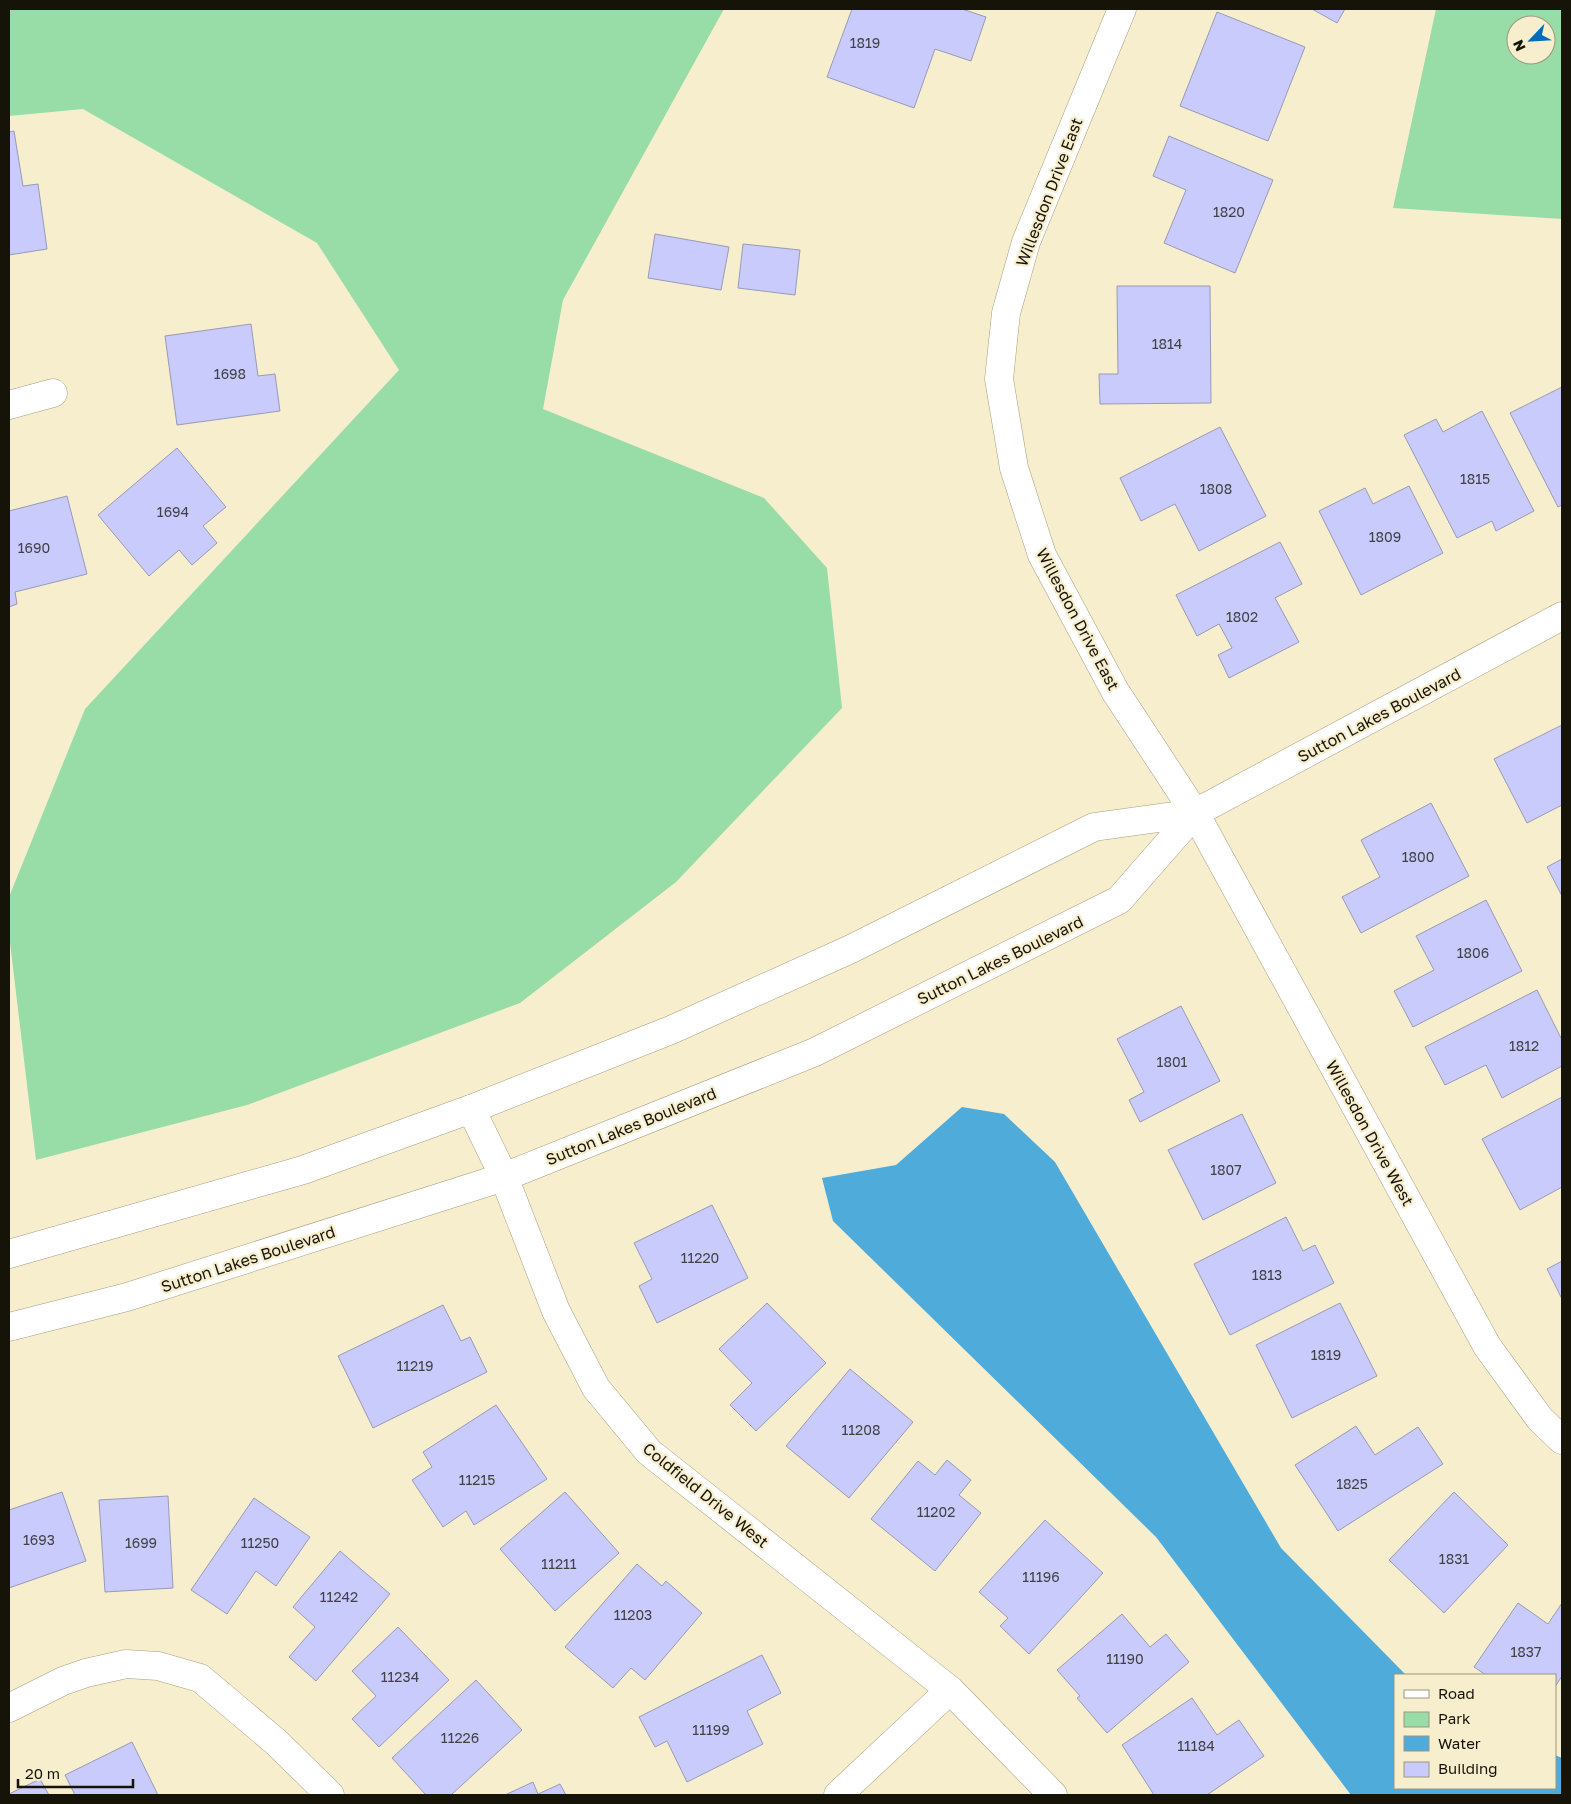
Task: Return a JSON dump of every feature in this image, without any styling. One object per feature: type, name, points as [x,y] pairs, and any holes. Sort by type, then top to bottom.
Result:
[{"type":"street","name":"Willesdon Drive East","points":[[1122,9],[1026,242],[1006,313],[999,379],[1014,468],[1042,555],[1115,691],[1195,813]]},
{"type":"street","points":[[9,404],[53,393]]},
{"type":"street","name":"Sutton Lakes Boulevard","points":[[9,1327],[127,1297],[504,1178],[815,1052],[1119,900],[1195,813],[1562,616]]},
{"type":"street","name":"Sutton Lakes Boulevard","points":[[9,1254],[303,1170],[471,1110],[671,1030],[842,953],[1094,826],[1195,813]]},
{"type":"street","name":"Willesdon Drive West","points":[[1195,813],[1487,1346],[1540,1418],[1562,1440]]},
{"type":"street","name":"Coldfield Drive West","points":[[471,1110],[504,1178],[556,1311],[596,1388],[649,1452],[950,1690],[1053,1795]]},
{"type":"street","points":[[9,1708],[63,1681],[86,1672],[126,1664],[158,1666],[200,1678],[276,1742],[330,1795]]},
{"type":"street","points":[[838,1795],[950,1690]]},
{"type":"green space","points":[[9,9],[724,9],[563,300],[543,409],[764,498],[827,568],[842,708],[676,882],[520,1003],[247,1105],[36,1160],[9,934],[9,897],[85,709],[399,370],[317,243],[83,109],[9,116]]},
{"type":"green space","points":[[1436,9],[1562,9],[1562,219],[1393,208]]},
{"type":"water","points":[[962,1107],[1004,1114],[1055,1162],[1281,1548],[1405,1674],[1394,1674],[1394,1789],[1556,1789],[1556,1755],[1562,1758],[1562,1795],[1351,1795],[1156,1537],[833,1221],[822,1178],[896,1165]]},
{"type":"building","points":[[852,9],[962,9],[986,17],[971,61],[935,49],[914,108],[827,77]]},
{"type":"building","points":[[1312,9],[1345,9],[1337,23]]},
{"type":"building","points":[[1217,12],[1305,47],[1268,141],[1180,106]]},
{"type":"building","points":[[14,131],[23,186],[38,184],[47,249],[9,255],[9,132]]},
{"type":"building","points":[[1169,136],[1273,180],[1235,273],[1164,243],[1186,190],[1153,176]]},
{"type":"building","points":[[655,234],[729,247],[721,290],[648,278]]},
{"type":"building","points":[[743,244],[800,250],[795,295],[738,288]]},
{"type":"building","points":[[1117,286],[1210,286],[1211,403],[1100,404],[1099,374],[1118,374]]},
{"type":"building","points":[[251,324],[258,376],[275,374],[280,411],[177,425],[165,336]]},
{"type":"building","points":[[1562,387],[1562,505],[1558,507],[1510,413]]},
{"type":"building","points":[[1482,411],[1534,511],[1496,531],[1492,521],[1457,538],[1404,435],[1436,419],[1443,432]]},
{"type":"building","points":[[1220,427],[1266,516],[1199,551],[1175,504],[1141,521],[1120,478]]},
{"type":"building","points":[[177,448],[226,507],[203,526],[217,543],[192,565],[179,550],[149,576],[98,515]]},
{"type":"building","points":[[1409,486],[1443,553],[1361,595],[1319,511],[1365,488],[1373,504]]},
{"type":"building","points":[[67,496],[87,574],[15,592],[17,604],[9,607],[9,511]]},
{"type":"building","points":[[1280,542],[1302,584],[1275,598],[1299,642],[1229,678],[1218,655],[1232,648],[1219,624],[1197,636],[1176,595]]},
{"type":"building","points":[[1562,725],[1562,805],[1527,823],[1494,759]]},
{"type":"building","points":[[1431,803],[1469,876],[1361,933],[1342,897],[1380,877],[1361,840]]},
{"type":"building","points":[[1562,859],[1562,896],[1547,867]]},
{"type":"building","points":[[1486,900],[1522,971],[1413,1027],[1394,991],[1434,970],[1416,936]]},
{"type":"building","points":[[1537,990],[1562,1040],[1562,1066],[1502,1098],[1486,1065],[1445,1085],[1425,1047]]},
{"type":"building","points":[[1181,1006],[1220,1081],[1140,1122],[1129,1100],[1144,1092],[1117,1039]]},
{"type":"building","points":[[1562,1097],[1562,1187],[1520,1210],[1482,1139]]},
{"type":"building","points":[[1242,1114],[1276,1183],[1203,1220],[1168,1150]]},
{"type":"building","points":[[712,1205],[748,1278],[657,1323],[639,1286],[652,1279],[634,1243]]},
{"type":"building","points":[[1286,1217],[1303,1251],[1315,1245],[1334,1283],[1230,1335],[1194,1264]]},
{"type":"building","points":[[1562,1261],[1562,1299],[1547,1269]]},
{"type":"building","points":[[767,1303],[826,1363],[756,1431],[730,1405],[752,1383],[719,1349]]},
{"type":"building","points":[[1340,1303],[1377,1376],[1292,1418],[1256,1345]]},
{"type":"building","points":[[443,1305],[461,1341],[470,1337],[487,1372],[373,1428],[338,1356]]},
{"type":"building","points":[[850,1369],[913,1422],[849,1498],[786,1446]]},
{"type":"building","points":[[496,1405],[547,1479],[474,1525],[466,1511],[443,1527],[412,1480],[432,1467],[423,1452]]},
{"type":"building","points":[[1356,1426],[1375,1455],[1418,1427],[1443,1464],[1338,1531],[1295,1465]]},
{"type":"building","points":[[947,1460],[971,1480],[959,1495],[981,1513],[935,1571],[871,1519],[918,1461],[935,1475]]},
{"type":"building","points":[[62,1492],[86,1561],[9,1588],[9,1510]]},
{"type":"building","points":[[565,1492],[619,1553],[555,1611],[500,1549]]},
{"type":"building","points":[[1454,1492],[1508,1545],[1444,1613],[1389,1560]]},
{"type":"building","points":[[168,1496],[173,1588],[105,1592],[99,1500]]},
{"type":"building","points":[[254,1498],[310,1537],[276,1586],[256,1571],[227,1614],[191,1590]]},
{"type":"building","points":[[1045,1520],[1103,1573],[1029,1654],[1000,1626],[1008,1618],[979,1592]]},
{"type":"building","points":[[340,1551],[390,1594],[316,1681],[289,1657],[315,1627],[293,1607]]},
{"type":"building","points":[[637,1564],[662,1586],[666,1581],[702,1613],[645,1680],[631,1668],[613,1688],[565,1647]]},
{"type":"building","points":[[1518,1603],[1548,1624],[1562,1603],[1562,1676],[1556,1685],[1556,1674],[1484,1674],[1474,1667]]},
{"type":"building","points":[[1122,1614],[1150,1647],[1166,1634],[1189,1662],[1107,1733],[1077,1698],[1080,1696],[1057,1670]]},
{"type":"building","points":[[398,1627],[449,1680],[379,1747],[352,1719],[376,1696],[352,1671]]},
{"type":"building","points":[[762,1655],[781,1693],[747,1711],[763,1744],[687,1782],[667,1741],[655,1747],[639,1717]]},
{"type":"building","points":[[476,1680],[522,1730],[451,1795],[426,1795],[392,1758]]},
{"type":"building","points":[[1192,1698],[1217,1735],[1239,1720],[1264,1756],[1207,1795],[1154,1795],[1122,1745]]},
{"type":"building","points":[[132,1742],[158,1795],[75,1795],[65,1775]]},
{"type":"building","points":[[40,1779],[49,1795],[9,1795],[9,1794]]},
{"type":"building","points":[[533,1782],[538,1794],[560,1784],[566,1795],[505,1795]]}]
